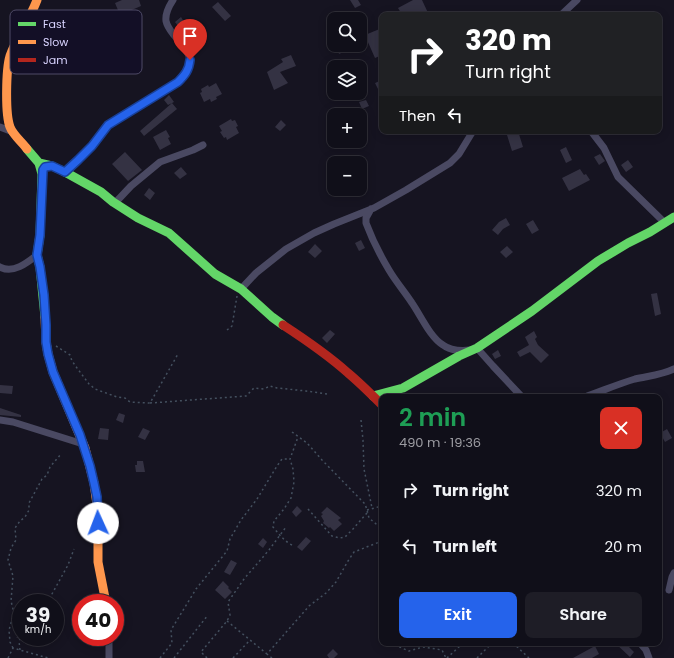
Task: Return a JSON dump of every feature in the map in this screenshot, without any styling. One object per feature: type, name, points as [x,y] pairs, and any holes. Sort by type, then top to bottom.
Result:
[{"type":"street","points":[[33,10],[37,0]]},
{"type":"street","points":[[65,172],[92,146],[108,125],[178,82],[189,68],[190,60],[188,53],[166,22],[167,11],[173,0]]},
{"type":"street","points":[[564,12],[578,0]]},
{"type":"street","points":[[10,57],[8,66],[7,111],[10,127],[39,163],[42,178]]},
{"type":"street","points":[[0,128],[13,132]]},
{"type":"street","points":[[241,289],[256,273],[286,249],[300,240],[371,209],[450,163],[459,154],[471,134]]},
{"type":"street","points":[[593,134],[604,148],[618,177],[665,223]]},
{"type":"street","points":[[115,203],[131,186],[160,162],[203,145]]},
{"type":"street","points":[[39,163],[52,166],[65,172],[101,192],[138,218],[164,230],[215,274],[241,289],[272,316],[331,358],[379,402]]},
{"type":"street","points":[[52,166],[45,167],[43,170],[40,242],[37,255],[44,295],[46,343],[53,372],[83,444],[94,483],[98,512],[98,562],[104,594]]},
{"type":"street","points":[[371,209],[366,218],[366,223],[378,250],[389,271],[413,304],[431,333],[442,345],[450,349],[464,351],[475,349]]},
{"type":"street","points":[[382,394],[403,388],[475,349],[532,311],[598,261],[674,217]]},
{"type":"street","points":[[0,267],[18,267],[25,264],[37,255]]},
{"type":"street","points":[[475,349],[519,394]]},
{"type":"street","points":[[594,394],[622,383],[653,376],[674,369]]},
{"type":"street","points":[[373,396],[379,395]]},
{"type":"street","points":[[0,420],[13,422],[83,444]]},
{"type":"street","points":[[669,590],[674,573]]},
{"type":"street","points":[[109,646],[109,658]]},
{"type":"street","points":[[643,646],[649,658]]},
{"type":"path","points":[[227,330],[232,326],[237,294],[241,289]]},
{"type":"path","points":[[46,343],[70,355],[80,373],[95,389],[117,397],[125,398],[130,402],[150,403],[246,396],[254,388],[264,389],[270,386],[326,394]]},
{"type":"path","points":[[150,403],[178,354]]},
{"type":"path","points":[[361,420],[364,469],[372,508]]},
{"type":"path","points":[[292,432],[307,443],[365,504],[369,518],[379,526]]},
{"type":"path","points":[[292,545],[287,542],[273,527],[274,521],[291,498],[294,482],[293,469],[290,459],[298,436]]},
{"type":"path","points":[[48,658],[13,648],[10,642],[9,630],[14,613],[11,601],[13,576],[8,560],[11,548],[16,540],[15,528],[30,510],[30,503],[42,479],[61,454]]},
{"type":"path","points":[[160,658],[172,643],[171,630],[196,589],[227,551],[230,539],[241,520],[257,499],[276,466],[282,459],[290,459]]},
{"type":"path","points":[[308,509],[332,536],[340,538],[354,529],[367,511],[379,506]]},
{"type":"path","points":[[207,658],[202,652],[227,621],[230,615],[228,602],[244,579],[269,550],[286,527]]},
{"type":"path","points":[[267,654],[309,606],[326,593],[336,582],[354,552],[379,543]]},
{"type":"path","points":[[52,594],[68,564],[74,549]]},
{"type":"path","points":[[174,658],[208,615]]},
{"type":"path","points":[[227,621],[272,658]]},
{"type":"path","points":[[233,658],[250,640]]},
{"type":"path","points":[[398,646],[409,650],[423,647],[442,650],[447,658],[460,646]]},
{"type":"path","points":[[477,658],[489,646]]},
{"type":"path","points":[[516,646],[529,658]]},
{"type":"path","points":[[8,658],[13,648]]},
{"type":"building","points":[[122,0],[139,0],[141,6],[132,10],[118,10],[115,3]]},
{"type":"building","points":[[350,0],[358,0],[361,5],[355,8]]},
{"type":"building","points":[[413,0],[422,0],[428,12],[400,12],[398,8]]},
{"type":"building","points":[[218,2],[231,16],[225,21],[212,7]]},
{"type":"building","points":[[181,17],[184,22],[178,26],[175,22]]},
{"type":"building","points":[[379,29],[379,56],[375,58],[367,40],[367,34]]},
{"type":"building","points":[[291,55],[296,66],[280,72],[288,83],[274,90],[267,72],[283,62],[281,59]]},
{"type":"building","points":[[379,81],[379,91],[375,83]]},
{"type":"building","points":[[216,83],[222,94],[211,102],[210,99],[204,102],[200,93],[202,92],[201,89]]},
{"type":"building","points":[[169,95],[174,102],[168,105],[164,100]]},
{"type":"building","points":[[366,100],[369,106],[362,108],[359,102]]},
{"type":"building","points":[[172,103],[177,109],[144,136],[140,131]]},
{"type":"building","points":[[231,119],[232,121],[235,120],[239,133],[227,140],[226,137],[224,138],[220,132],[222,131],[219,126]]},
{"type":"building","points":[[281,120],[286,125],[280,131],[275,127]]},
{"type":"building","points":[[166,130],[170,137],[168,138],[171,144],[160,150],[153,137]]},
{"type":"building","points":[[519,134],[523,147],[512,151],[507,135]]},
{"type":"building","points":[[566,147],[572,160],[566,163],[560,150]]},
{"type":"building","points":[[125,152],[142,170],[128,181],[112,164]]},
{"type":"building","points":[[600,154],[605,161],[599,165],[594,157]]},
{"type":"building","points":[[628,160],[633,167],[626,172],[621,165]]},
{"type":"building","points":[[181,167],[187,174],[180,179],[174,173]]},
{"type":"building","points":[[580,169],[590,180],[569,191],[562,178]]},
{"type":"building","points":[[149,188],[155,193],[150,200],[144,195]]},
{"type":"building","points":[[506,218],[510,225],[503,229],[498,235],[492,230],[499,222]]},
{"type":"building","points":[[533,220],[539,230],[532,234],[526,224]]},
{"type":"building","points":[[361,240],[365,248],[359,251],[355,243]]},
{"type":"building","points":[[315,244],[322,251],[315,258],[308,252]]},
{"type":"building","points":[[507,246],[513,252],[506,258],[500,252]]},
{"type":"building","points":[[657,293],[661,314],[655,316],[651,294]]},
{"type":"building","points":[[330,330],[335,334],[327,343],[322,338]]},
{"type":"building","points":[[534,331],[537,337],[535,339],[538,345],[549,355],[541,363],[530,352],[520,357],[517,352],[529,345],[525,337]]},
{"type":"building","points":[[498,350],[501,356],[495,359],[492,354]]},
{"type":"building","points":[[0,385],[13,386],[12,394],[0,393]]},
{"type":"building","points":[[0,408],[21,415],[21,417],[0,415]]},
{"type":"building","points":[[119,413],[125,415],[123,423],[116,420]]},
{"type":"building","points":[[100,428],[109,429],[108,440],[98,439]]},
{"type":"building","points":[[143,428],[150,431],[145,440],[138,437]]},
{"type":"building","points":[[667,429],[672,438],[665,442],[662,437],[662,432]]},
{"type":"building","points":[[137,461],[143,461],[145,472],[136,472],[135,465],[137,465]]},
{"type":"building","points":[[297,506],[302,511],[296,517],[292,512]]},
{"type":"building","points":[[327,507],[341,518],[338,520],[342,524],[334,531],[323,523],[324,521],[321,516],[323,514],[321,513]]},
{"type":"building","points":[[306,537],[311,541],[302,551],[297,547]]},
{"type":"building","points":[[263,538],[267,542],[263,548],[258,544]]},
{"type":"building","points":[[231,560],[237,563],[230,575],[224,572]]},
{"type":"building","points":[[223,581],[232,592],[225,599],[215,590]]},
{"type":"building","points":[[595,646],[599,654],[592,658],[573,658]]},
{"type":"building","points":[[618,646],[628,646],[634,652],[630,657]]},
{"type":"building","points":[[333,649],[338,654],[334,658],[329,658],[327,655]]},
{"type":"traffic: fast","points":[[27,149],[39,163],[42,174],[40,235],[37,255],[40,267],[45,317]]},
{"type":"traffic: fast","points":[[39,163],[52,166],[65,172],[101,192],[113,202],[138,218],[169,233],[215,274],[241,289],[283,325]]},
{"type":"traffic: fast","points":[[380,394],[403,388],[459,356],[477,348],[532,311],[598,261],[674,217]]},
{"type":"traffic: fast","points":[[373,396],[379,394]]},
{"type":"traffic: slow","points":[[33,10],[37,0]]},
{"type":"traffic: slow","points":[[10,56],[7,81],[8,121],[15,136],[27,149]]},
{"type":"traffic: slow","points":[[45,317],[46,342],[53,372],[85,448],[94,483],[98,512],[98,562],[104,594]]},
{"type":"traffic: jam","points":[[283,325],[333,360],[379,402]]},
{"type":"route","points":[[98,523],[97,497],[85,448],[53,372],[46,342],[44,295],[37,255],[40,242],[43,170],[45,167],[52,166],[65,172],[92,146],[108,125],[178,82],[189,68],[190,60]]}]
